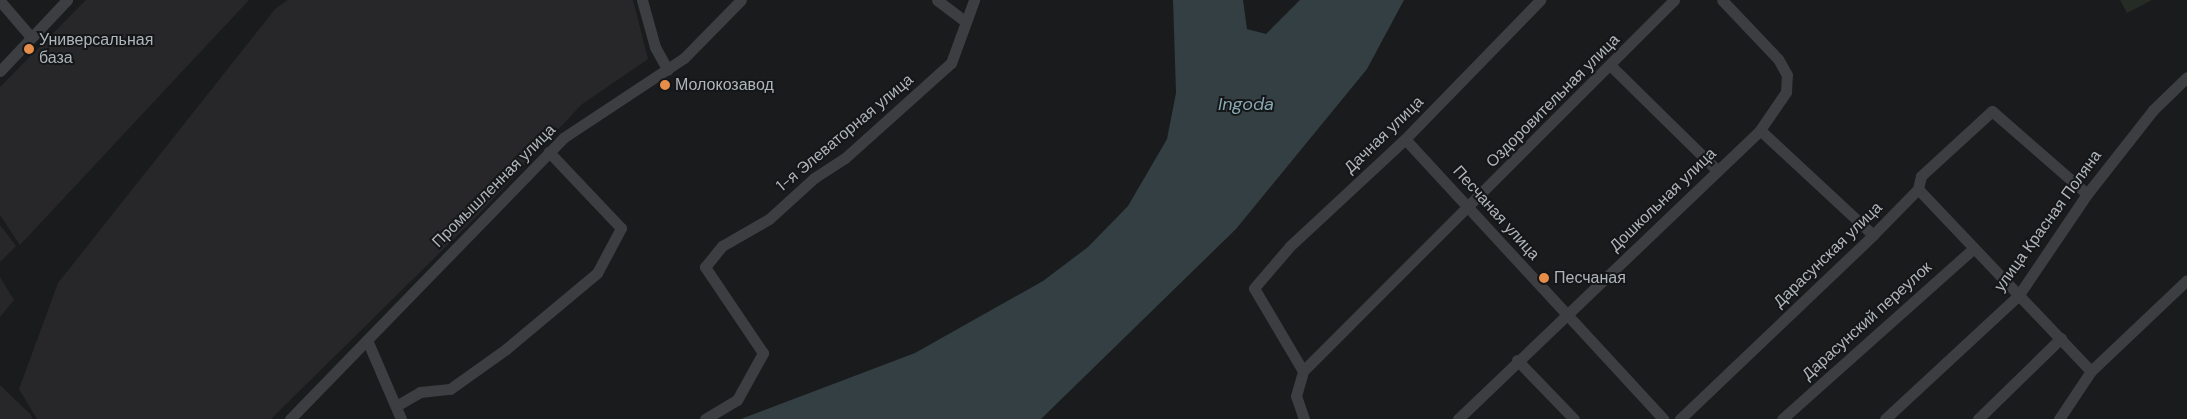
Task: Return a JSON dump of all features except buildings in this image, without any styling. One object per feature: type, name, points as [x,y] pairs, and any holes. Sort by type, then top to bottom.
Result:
[{"type":"street","points":[[0,71],[67,0]]},
{"type":"street","points":[[642,0],[655,47],[668,70]]},
{"type":"street","name":"Промышленная улица","points":[[290,419],[549,152],[592,115],[668,70],[741,0]]},
{"type":"street","points":[[937,0],[966,21]]},
{"type":"street","name":"1-я Элеваторная улица","points":[[705,419],[736,400],[763,353],[705,267],[722,246],[769,219],[894,118],[951,63],[974,0]]},
{"type":"street","name":"Дачная улица","points":[[1303,371],[1255,294],[1290,246],[1405,139],[1540,0]]},
{"type":"street","name":"Оздоровительная улица","points":[[1303,371],[1471,208],[1674,0]]},
{"type":"street","name":"Дошкольная улица","points":[[1465,417],[1517,360],[1760,130],[1786,92],[1787,75],[1722,0]]},
{"type":"street","points":[[0,1],[31,37]]},
{"type":"street","points":[[1611,66],[1717,170]]},
{"type":"street","name":"улица Красная Поляна","points":[[1885,419],[2018,296],[2087,194],[2154,110],[2187,77]]},
{"type":"street","name":"Дарасунская улица","points":[[1680,419],[1872,235],[1918,189],[1921,176],[1992,111],[2087,194]]},
{"type":"street","points":[[1760,130],[1872,235]]},
{"type":"street","name":"Песчаная улица","points":[[1405,139],[1471,208],[1566,315],[1663,419]]},
{"type":"street","points":[[396,406],[420,392],[450,389],[506,349],[597,272],[621,228],[549,152]]},
{"type":"street","points":[[1918,189],[2018,296],[2061,338],[2091,372]]},
{"type":"street","name":"Дарасунский переулок","points":[[1782,419],[1974,248]]},
{"type":"street","points":[[2059,419],[2091,372],[2187,280]]},
{"type":"street","points":[[1978,419],[2061,338]]},
{"type":"street","points":[[367,340],[401,419]]},
{"type":"street","points":[[1517,360],[1574,419]]},
{"type":"street","points":[[1303,371],[1296,396],[1304,419]]},
{"type":"shaded area","points":[[86,0],[249,0],[20,245],[0,215],[0,87]]},
{"type":"shaded area","points":[[288,0],[633,0],[648,59],[581,105],[478,215],[271,419],[37,419],[19,389],[58,283],[276,8]]},
{"type":"shaded area","points":[[2120,0],[2152,0],[2127,13]]},
{"type":"shaded area","points":[[0,225],[16,246],[0,262]]},
{"type":"shaded area","points":[[0,277],[14,300],[0,317]]},
{"type":"shaded area","points":[[0,385],[30,414],[33,419],[0,419]]},
{"type":"water","name":"Ingoda","points":[[1173,0],[1243,0],[1247,29],[1266,34],[1300,0],[1404,0],[1367,69],[1236,229],[1041,419],[741,419],[915,353],[1043,281],[1088,247],[1128,206],[1167,139],[1176,93]]},
{"type":"place","name":"Универсальная база","points":[[29,49]]},
{"type":"place","name":"Молокозавод","points":[[665,85]]},
{"type":"place","name":"Песчаная","points":[[1544,278]]}]
